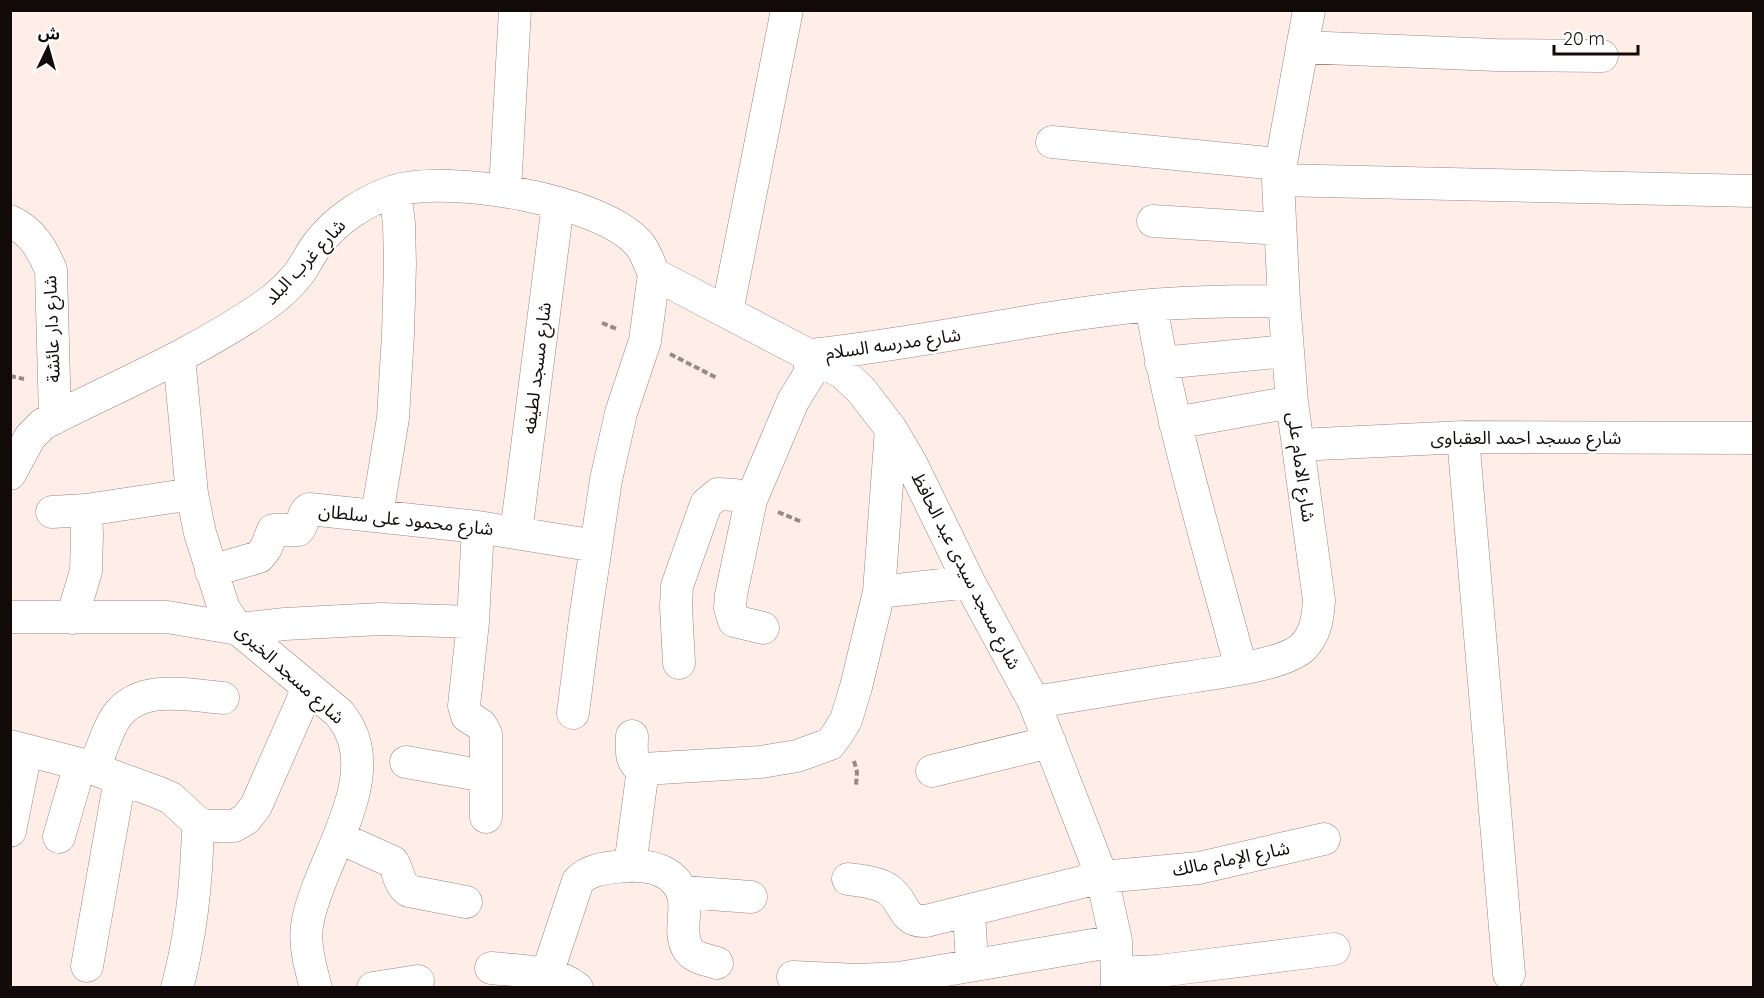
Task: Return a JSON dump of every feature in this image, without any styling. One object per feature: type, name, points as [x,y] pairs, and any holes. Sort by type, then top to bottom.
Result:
[{"type":"street","points":[[505,190],[516,10]]},
{"type":"street","points":[[727,312],[787,10]]},
{"type":"street","name":"شارع الامام على","points":[[1034,702],[1241,668],[1295,653],[1304,646],[1318,620],[1319,600],[1292,402],[1279,230],[1279,172],[1309,10]]},
{"type":"street","points":[[1302,47],[1486,55],[1602,56]]},
{"type":"street","points":[[1052,142],[1279,172],[1754,191]]},
{"type":"street","name":"شارع غرب البلد","points":[[10,474],[30,437],[43,424],[179,357],[230,329],[266,305],[283,290],[300,272],[318,244],[338,222],[364,205],[395,191],[456,184],[505,190],[558,204],[603,219],[624,231],[640,245],[654,274]]},
{"type":"street","points":[[377,515],[393,418],[398,334],[400,264],[395,191]]},
{"type":"street","name":"شارع مسجد لطيفه","points":[[516,533],[558,204]]},
{"type":"street","name":"شارع دار عائشة","points":[[10,221],[18,224],[33,237],[44,252],[51,270],[55,418]]},
{"type":"street","points":[[1153,221],[1279,230]]},
{"type":"street","points":[[573,712],[596,546],[613,445],[645,341],[654,274]]},
{"type":"street","name":"شارع مسجد سيدى عبد الحافظ","points":[[654,274],[843,373],[861,390],[891,429],[911,463],[969,582],[1034,702],[1102,877],[1116,941],[1117,980]]},
{"type":"street","name":"شارع مدرسه السلام","points":[[763,627],[734,621],[730,608],[751,500],[793,401],[809,375],[811,355],[873,348],[1081,314],[1151,305],[1284,301]]},
{"type":"street","points":[[1151,305],[1175,423],[1241,668]]},
{"type":"street","points":[[1161,363],[1287,351]]},
{"type":"street","name":"شارع مسجد الخيرى","points":[[179,357],[192,494],[211,571],[224,609],[238,629],[339,712],[350,728],[355,746],[357,769],[353,798],[340,838],[316,888],[307,922],[306,943],[316,987]]},
{"type":"street","points":[[1175,423],[1292,402]]},
{"type":"street","points":[[632,736],[633,760],[643,769],[761,762],[797,756],[830,744],[846,720],[879,592],[891,429]]},
{"type":"street","points":[[1463,436],[1509,974]]},
{"type":"street","name":"شارع مسجد احمد العقباوى","points":[[1298,444],[1463,436],[1754,438]]},
{"type":"street","points":[[52,512],[86,510],[192,494]]},
{"type":"street","points":[[679,663],[677,586],[706,504],[718,494],[735,495],[751,500]]},
{"type":"street","name":"شارع محمود على سلطان","points":[[211,571],[259,557],[267,548],[273,530],[298,530],[302,525],[303,515],[309,509],[478,527],[596,546]]},
{"type":"street","points":[[72,618],[86,571],[86,510]]},
{"type":"street","points":[[478,527],[473,622],[464,706],[465,713],[470,719],[481,724],[486,734],[486,817]]},
{"type":"street","points":[[879,592],[969,582]]},
{"type":"street","points":[[10,617],[167,617],[238,629],[381,619],[473,622]]},
{"type":"street","points":[[10,831],[18,748],[98,771],[171,798],[198,823],[215,828],[234,826],[246,819],[256,807],[308,688]]},
{"type":"street","points":[[59,837],[98,771],[114,722],[126,706],[146,695],[223,698]]},
{"type":"street","points":[[932,771],[1050,742]]},
{"type":"street","points":[[406,762],[485,776]]},
{"type":"street","points":[[630,866],[643,769]]},
{"type":"street","points":[[87,966],[98,771]]},
{"type":"street","points":[[177,987],[189,938],[197,872],[198,823]]},
{"type":"street","points":[[340,838],[393,862],[403,887],[409,891],[466,902]]},
{"type":"street","name":"شارع الإمام مالك","points":[[848,879],[888,889],[914,920],[926,921],[1102,877],[1199,868],[1324,839]]},
{"type":"street","points":[[547,974],[578,881],[585,874],[597,870],[630,866],[655,868],[675,880],[684,892],[686,946],[692,954],[717,963]]},
{"type":"street","points":[[684,892],[751,897]]},
{"type":"street","points":[[969,911],[972,964]]},
{"type":"street","points":[[793,977],[877,980],[899,978],[1116,941]]},
{"type":"street","points":[[1117,980],[1159,971],[1334,949]]},
{"type":"street","points":[[491,968],[547,974],[577,987]]},
{"type":"street","points":[[373,987],[418,981]]}]
